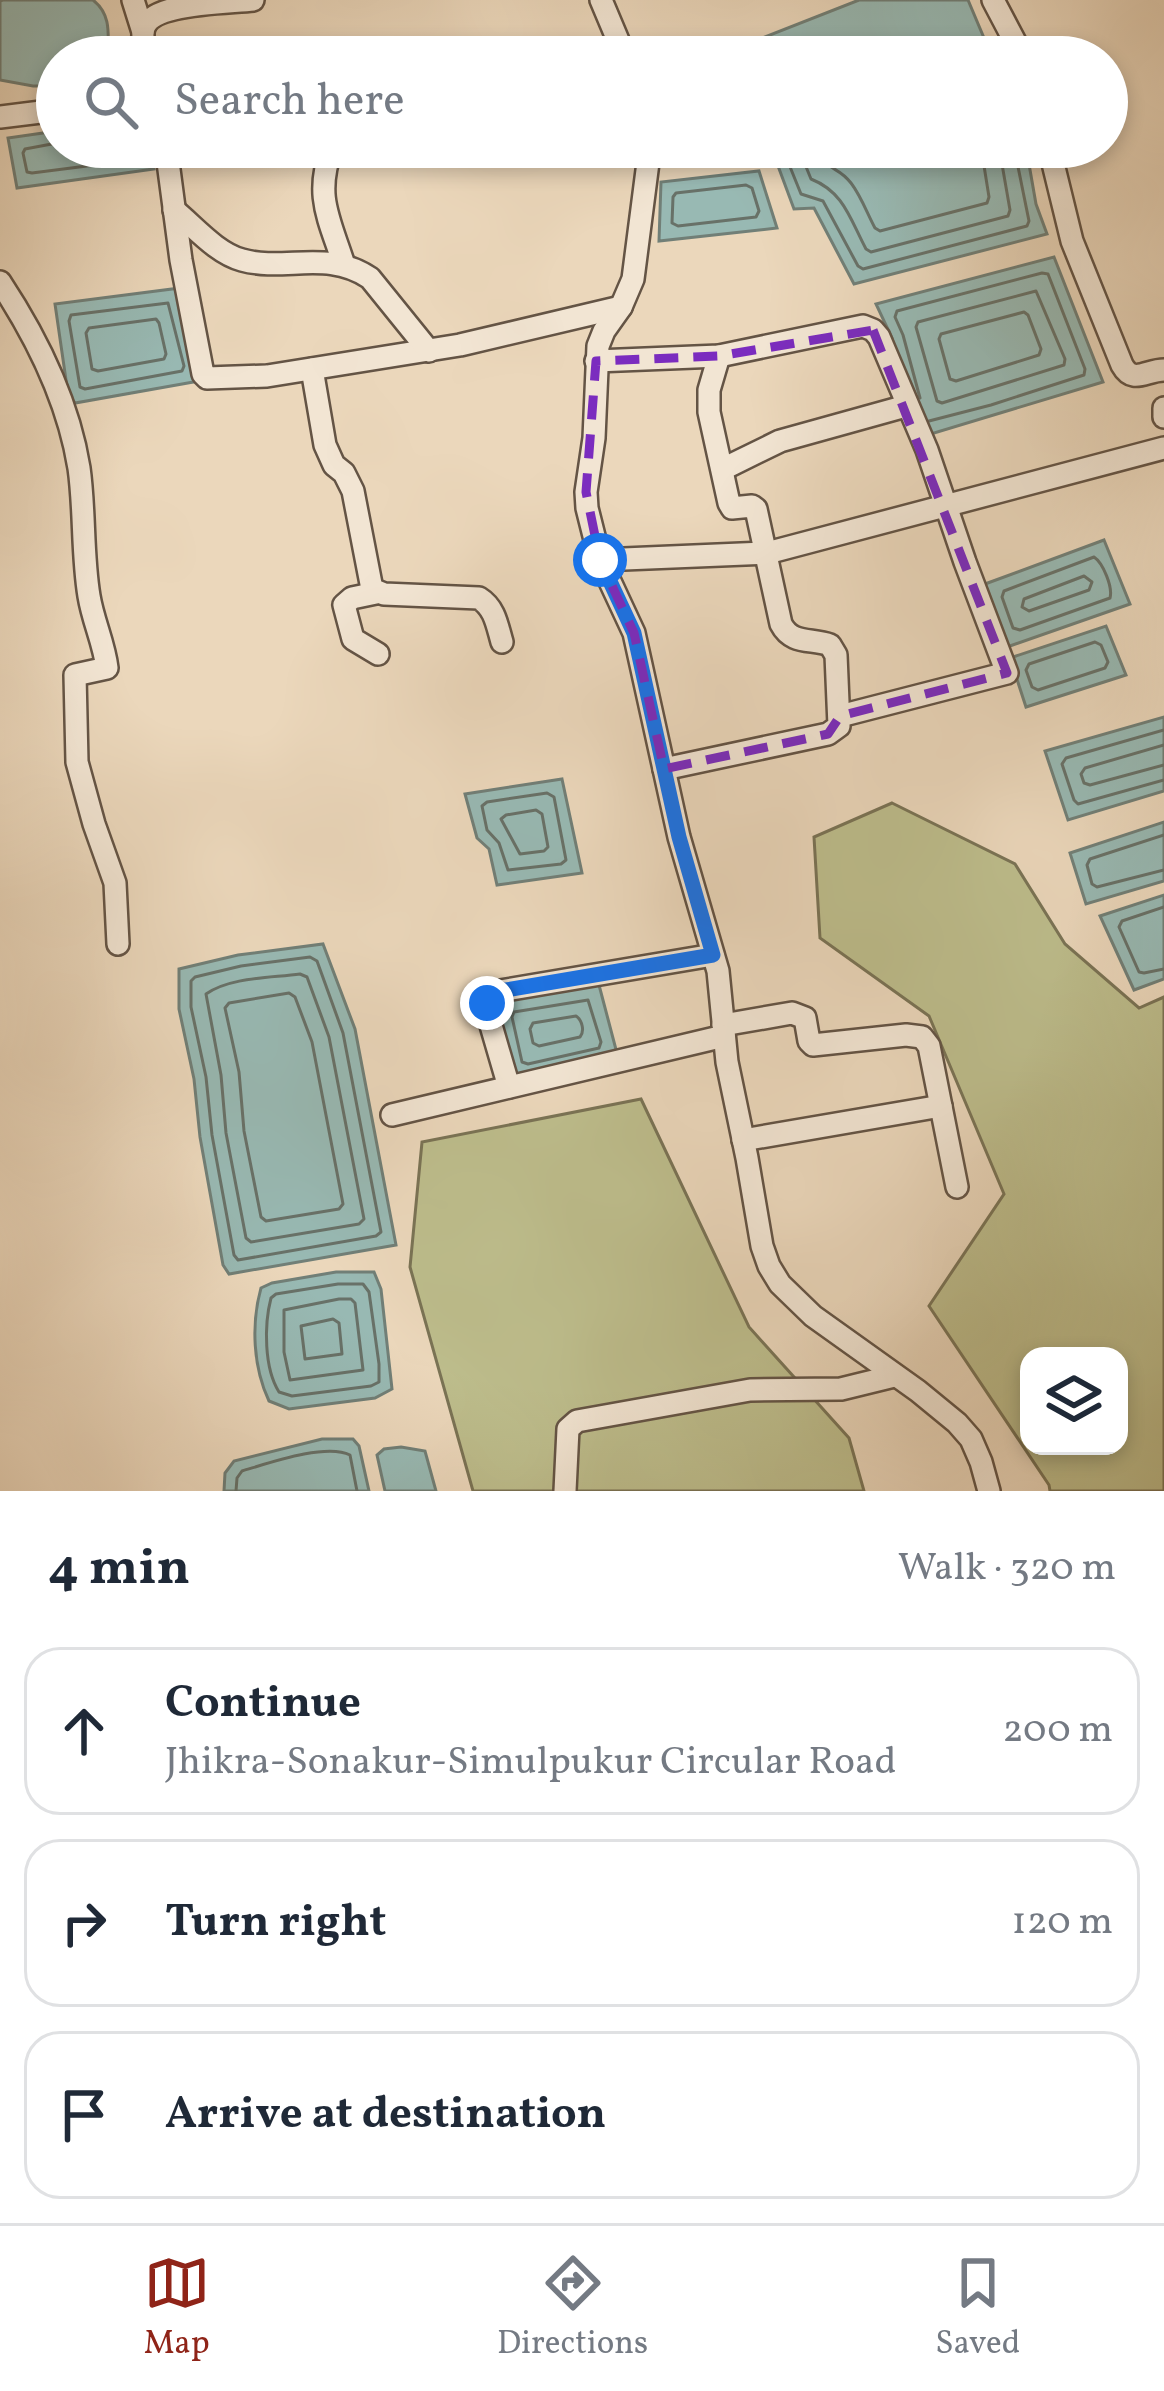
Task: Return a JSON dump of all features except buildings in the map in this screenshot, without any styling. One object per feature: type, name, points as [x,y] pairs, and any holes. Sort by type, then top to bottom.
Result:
[{"type":"street","points":[[133,0],[143,36]]},
{"type":"street","points":[[142,32],[146,23],[165,11],[253,0]]},
{"type":"street","points":[[993,0],[1011,36]]},
{"type":"street","points":[[605,6],[617,36]]},
{"type":"street","points":[[0,117],[36,113]]},
{"type":"street","points":[[169,168],[207,378],[267,376],[429,351],[621,307]]},
{"type":"street","points":[[324,168],[322,195],[344,265]]},
{"type":"street","points":[[648,168],[633,279],[598,346],[586,492],[600,560],[634,633],[695,897],[718,971],[723,1031],[762,1246],[780,1284],[813,1316],[937,1406],[970,1438],[989,1491]]},
{"type":"street","points":[[1054,168],[1072,241],[1122,365],[1129,376],[1136,377],[1164,370]]},
{"type":"street","points":[[174,210],[236,258],[344,265],[370,278],[429,351]]},
{"type":"street","points":[[0,282],[33,332],[65,410],[79,468],[90,601],[107,668],[75,674],[77,762],[115,883],[118,944]]},
{"type":"street","points":[[596,362],[719,356],[863,326],[879,337],[927,450],[1007,673],[840,716]]},
{"type":"street","points":[[664,769],[828,734],[839,726],[836,655],[819,640],[794,639],[787,634],[757,509],[732,508],[729,503],[709,402],[719,356]]},
{"type":"street","points":[[313,369],[325,445],[353,491],[370,583],[376,592]]},
{"type":"street","points":[[723,469],[780,441],[906,406]]},
{"type":"street","points":[[600,560],[767,554],[1164,448]]},
{"type":"street","points":[[378,654],[353,639],[344,605],[376,592],[479,598],[488,604],[502,642]]},
{"type":"street","points":[[509,1087],[488,1015],[491,995],[713,955]]},
{"type":"street","points":[[392,1115],[792,1013],[805,1018],[814,1045],[922,1037],[929,1046],[957,1187]]},
{"type":"street","points":[[743,1140],[941,1106]]},
{"type":"street","points":[[566,1491],[568,1429],[577,1421],[750,1390],[841,1390],[894,1376]]},
{"type":"highlighted area","points":[[873,330],[1007,673],[840,716],[828,734],[664,769],[634,633],[600,560],[586,492],[596,361],[719,356]]},
{"type":"green space","points":[[892,803],[1015,864],[1065,944],[1139,1008],[1164,997],[1164,1491],[1050,1491],[1029,1455],[1128,1455],[1128,1347],[1020,1347],[1020,1442],[929,1306],[1004,1194],[929,1016],[820,938],[814,837]]},
{"type":"green space","points":[[641,1099],[749,1327],[849,1438],[864,1491],[473,1491],[410,1267],[422,1142]]},
{"type":"water","points":[[93,0],[106,19],[108,36],[36,36],[36,86],[0,80],[0,1]]},
{"type":"water","points":[[859,0],[968,0],[983,36],[767,36]]},
{"type":"water","points":[[36,134],[36,168],[154,169],[17,188],[8,138]]},
{"type":"water","points":[[779,168],[1030,168],[1047,234],[854,284],[814,208],[794,209]]},
{"type":"water","points":[[759,171],[777,228],[659,241],[661,182]]},
{"type":"water","points":[[1054,257],[1103,382],[921,437],[892,338],[876,304]]},
{"type":"water","points":[[180,288],[199,381],[75,403],[68,394],[55,304]]},
{"type":"water","points":[[1104,540],[1130,604],[1007,647],[985,584]]},
{"type":"water","points":[[1106,626],[1126,675],[1026,707],[1010,658]]},
{"type":"water","points":[[1164,717],[1164,791],[1068,820],[1045,751]]},
{"type":"water","points":[[562,779],[582,873],[497,885],[489,849],[477,838],[465,794]]},
{"type":"water","points":[[1164,822],[1164,881],[1086,904],[1070,853]]},
{"type":"water","points":[[1164,895],[1164,979],[1134,990],[1100,916]]},
{"type":"water","points":[[323,944],[355,1029],[396,1245],[229,1274],[223,1265],[179,1009],[179,969],[238,955]]},
{"type":"water","points":[[599,985],[618,1057],[513,1079],[496,1001]]},
{"type":"water","points":[[336,1272],[374,1272],[381,1289],[392,1389],[375,1398],[289,1409],[269,1401],[255,1345],[261,1288]]},
{"type":"water","points":[[322,1439],[353,1439],[359,1446],[369,1491],[224,1491],[225,1473],[234,1461]]},
{"type":"water","points":[[401,1447],[425,1451],[436,1491],[385,1491],[377,1455]]},
{"type":"route","points":[[487,1003],[500,991],[713,955],[679,837],[634,633],[600,560]]}]
